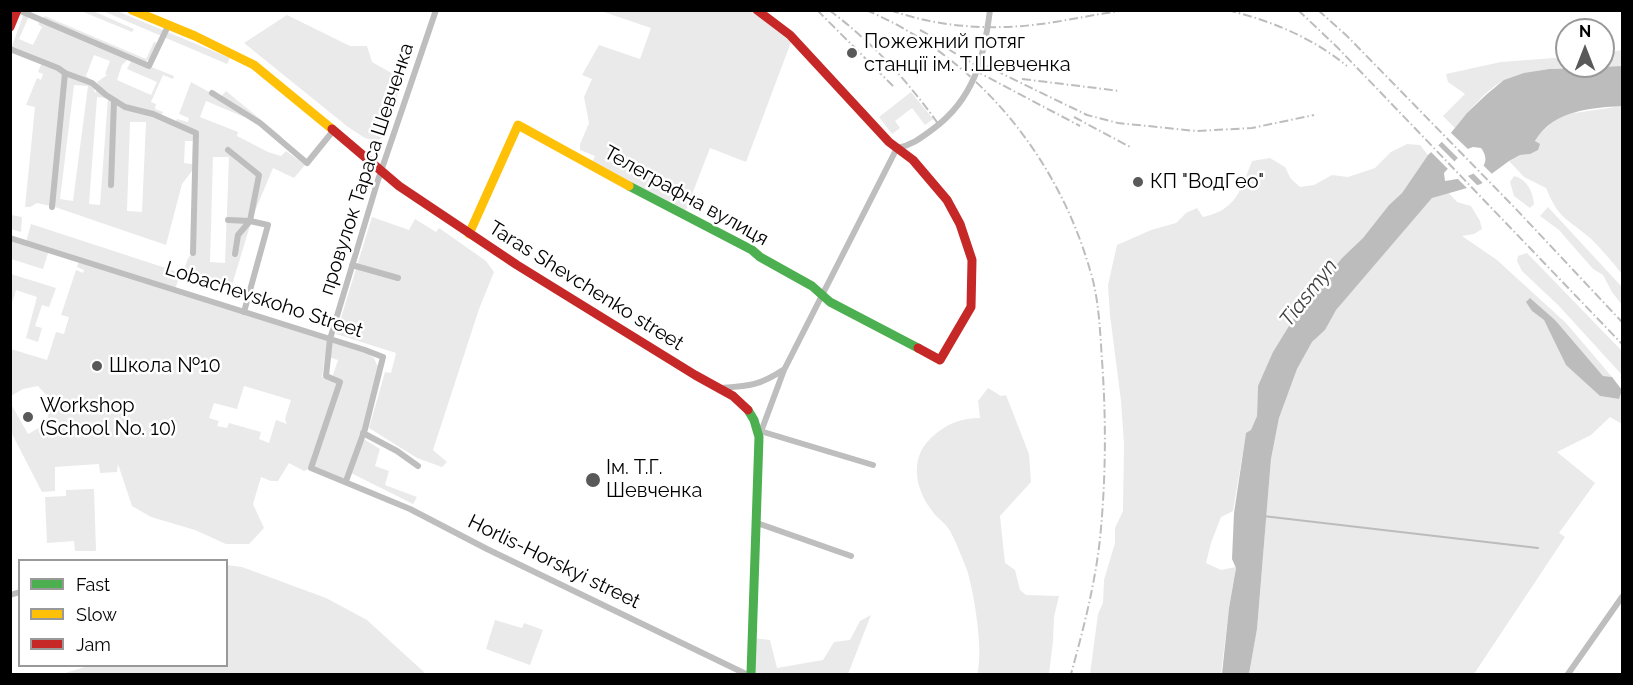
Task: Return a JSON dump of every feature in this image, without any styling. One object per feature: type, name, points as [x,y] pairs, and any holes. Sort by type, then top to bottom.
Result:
[{"type":"street","points":[[10,27],[18,10],[149,66],[168,26]]},
{"type":"street","name":"Taras Shevchenko street","points":[[132,10],[255,65],[381,172],[469,234],[670,360],[733,396],[746,407],[759,434]]},
{"type":"street","name":"провулок Тараса Шевченка","points":[[346,481],[311,468],[340,382],[326,376],[330,339],[381,172],[435,10]]},
{"type":"street","points":[[757,10],[790,35],[897,148]]},
{"type":"street","points":[[897,148],[912,145],[939,125],[959,106],[979,67],[990,10]]},
{"type":"street","points":[[10,49],[92,83],[125,107],[153,114],[196,133],[193,253]]},
{"type":"street","points":[[52,207],[65,73]]},
{"type":"street","points":[[214,84],[212,93],[260,123],[308,163],[333,131]]},
{"type":"street","points":[[111,185],[114,101]]},
{"type":"street","name":"Телеграфна вулиця","points":[[469,234],[518,124],[752,250],[760,257],[812,286],[830,302],[940,360],[971,307],[972,260],[960,224],[947,200],[913,160],[897,148]]},
{"type":"street","points":[[751,675],[759,434],[784,369],[897,148]]},
{"type":"street","points":[[228,150],[259,175],[250,221],[238,235],[235,254]]},
{"type":"street","points":[[228,220],[268,225],[244,312]]},
{"type":"street","name":"Lobachevskoho Street","points":[[10,238],[383,357],[363,433],[346,481]]},
{"type":"street","points":[[352,265],[398,278]]},
{"type":"street","points":[[720,388],[749,386],[766,381],[784,369]]},
{"type":"street","points":[[363,433],[397,451],[418,466]]},
{"type":"street","points":[[759,434],[873,465]]},
{"type":"street","name":"Horlis-Horskyi street","points":[[346,481],[410,509],[746,675]]},
{"type":"street","points":[[757,523],[851,556]]},
{"type":"street","points":[[1568,675],[1623,597]]},
{"type":"shaded area","points":[[81,11],[93,11],[134,29],[132,32]]},
{"type":"shaded area","points":[[103,11],[117,11],[230,58],[227,64]]},
{"type":"shaded area","points":[[601,11],[757,11],[790,35],[791,42],[746,162],[710,148],[684,215],[591,164],[595,156],[580,150],[580,144],[589,123],[584,97],[592,79],[582,75],[599,45],[640,59],[651,28]]},
{"type":"shaded area","points":[[24,13],[29,16],[19,39],[33,45],[42,27],[38,24],[45,16],[146,59],[154,42],[157,43],[150,60],[144,64],[174,76],[173,79],[163,75],[151,102],[156,104],[155,109],[163,112],[160,118],[175,123],[177,119],[188,122],[189,118],[179,114],[191,82],[220,98],[226,91],[282,137],[280,140],[247,115],[244,117],[206,101],[200,117],[238,132],[237,136],[268,152],[281,156],[286,151],[305,165],[294,178],[273,168],[253,216],[232,285],[193,272],[192,276],[183,273],[188,258],[193,253],[195,167],[182,184],[166,245],[55,207],[37,203],[25,207],[35,107],[26,105],[37,78],[41,80],[43,74],[38,72],[42,62],[11,49]],"holes":[[[94,55],[110,61],[105,74],[107,75],[97,82],[99,86],[95,93],[92,80],[86,76]],[[129,58],[132,59],[127,69],[157,82],[151,95],[117,80],[122,65]],[[74,85],[88,86],[73,201],[60,199]],[[97,97],[108,98],[100,205],[89,204]],[[130,122],[146,122],[142,212],[127,211]],[[185,141],[193,141],[192,164],[184,163]],[[213,157],[229,157],[225,263],[210,262]]]},
{"type":"shaded area","points":[[287,15],[350,46],[367,46],[372,62],[402,79],[386,135],[377,141],[365,138],[348,127],[244,43]]},
{"type":"shaded area","points":[[1622,50],[1622,66],[1615,66],[1615,51]]},
{"type":"shaded area","points":[[1555,58],[1555,69],[1520,75],[1499,83],[1472,108],[1455,128],[1443,116],[1465,94],[1448,82],[1446,74],[1501,62]]},
{"type":"shaded area","points":[[1615,66],[1622,66],[1622,106],[1586,110],[1562,117],[1543,131],[1535,141],[1540,144],[1538,150],[1509,161],[1481,184],[1432,198],[1336,310],[1325,330],[1312,342],[1297,369],[1279,418],[1271,459],[1257,629],[1249,674],[1222,674],[1236,568],[1232,559],[1234,513],[1246,433],[1251,430],[1257,416],[1258,386],[1273,352],[1313,292],[1402,193],[1428,155],[1487,94],[1504,80],[1524,73],[1555,69],[1555,78],[1615,78]],"holes":[[[1473,147],[1481,148],[1485,156],[1485,163],[1476,172],[1445,181],[1444,173],[1465,150]]]},
{"type":"shaded area","points":[[911,92],[933,119],[925,125],[912,108],[895,121],[900,128],[892,134],[879,117]]},
{"type":"shaded area","points":[[1622,106],[1622,274],[1594,242],[1560,213],[1546,188],[1524,177],[1509,161],[1520,155],[1530,154],[1538,135],[1561,115]]},
{"type":"shaded area","points":[[1407,144],[1420,145],[1428,155],[1402,193],[1313,292],[1258,386],[1257,416],[1251,431],[1246,434],[1233,511],[1221,517],[1206,563],[1221,570],[1236,567],[1221,674],[1090,674],[1098,614],[1103,603],[1104,580],[1115,543],[1115,528],[1123,511],[1124,444],[1108,285],[1117,245],[1151,230],[1176,223],[1186,213],[1197,208],[1203,217],[1223,209],[1236,197],[1252,161],[1270,158],[1285,167],[1291,179],[1300,187],[1314,185],[1332,175],[1348,177],[1375,168],[1391,152]]},
{"type":"shaded area","points":[[1514,176],[1526,183],[1531,191],[1534,204],[1530,208],[1514,196],[1510,182]]},
{"type":"shaded area","points":[[1448,192],[1457,202],[1471,206],[1480,221],[1482,229],[1474,234],[1462,236],[1497,260],[1566,323],[1612,377],[1603,376],[1556,321],[1532,311],[1544,320],[1567,365],[1600,396],[1619,399],[1622,390],[1622,424],[1610,417],[1591,435],[1557,452],[1595,483],[1559,533],[1565,537],[1474,674],[1249,674],[1257,629],[1271,459],[1279,418],[1297,369],[1312,342],[1325,330],[1335,310],[1432,198]]},
{"type":"shaded area","points":[[1548,207],[1622,287],[1622,305],[1603,275],[1593,269],[1559,230],[1540,216]]},
{"type":"shaded area","points":[[11,215],[22,217],[21,232],[11,229]]},
{"type":"shaded area","points":[[372,217],[409,230],[415,219],[436,232],[439,228],[486,261],[494,272],[479,309],[433,450],[447,462],[442,467],[417,458],[369,428],[385,372],[391,373],[396,353],[336,334]]},
{"type":"shaded area","points":[[31,224],[181,273],[175,289],[368,353],[377,365],[382,367],[362,438],[380,449],[375,466],[389,471],[385,485],[417,497],[413,504],[349,472],[346,481],[311,468],[304,471],[289,463],[278,481],[261,477],[253,504],[264,528],[249,544],[226,544],[195,530],[151,517],[132,506],[118,464],[117,472],[100,473],[99,464],[55,467],[55,491],[42,492],[11,432],[11,404],[28,434],[46,421],[49,398],[38,386],[23,389],[11,396],[11,349],[47,360],[56,332],[64,334],[69,317],[61,315],[76,270],[83,273],[84,270],[77,267],[79,260],[49,250],[43,269],[11,259],[10,238],[26,242]],"holes":[[[325,356],[338,360],[331,381],[322,377]],[[244,386],[291,400],[285,419],[287,424],[276,420],[269,443],[259,439],[261,432],[229,423],[227,428],[217,426],[219,421],[209,418],[214,403],[237,409]]]},
{"type":"shaded area","points":[[1527,253],[1622,351],[1622,375],[1559,306],[1522,271],[1517,261],[1518,256]]},
{"type":"shaded area","points":[[11,274],[56,288],[49,307],[42,305],[35,326],[42,328],[38,342],[26,338],[37,297],[16,290],[11,306]]},
{"type":"shaded area","points":[[1530,298],[1556,321],[1603,376],[1612,377],[1622,390],[1619,399],[1600,396],[1566,365],[1544,320],[1532,311],[1526,302]]},
{"type":"shaded area","points":[[988,388],[1001,396],[1006,395],[1029,454],[1031,482],[1000,516],[1005,563],[1015,570],[1020,590],[1026,595],[1059,596],[1054,617],[1049,674],[977,674],[979,638],[967,570],[950,531],[927,503],[919,484],[917,464],[924,446],[948,426],[966,419],[980,418],[978,401]]},
{"type":"shaded area","points":[[94,489],[96,551],[75,551],[74,541],[47,543],[45,497],[66,496],[66,490]]},
{"type":"shaded area","points":[[228,565],[242,567],[326,598],[367,620],[426,674],[62,674],[85,667],[228,667]]},
{"type":"shaded area","points":[[871,615],[848,674],[751,674],[753,638],[770,640],[777,668],[823,660],[834,642],[850,640],[860,621]]},
{"type":"shaded area","points":[[495,620],[522,628],[524,623],[543,630],[530,665],[486,649]]},
{"type":"pier","points":[[1449,131],[1470,151],[1460,160],[1440,140]]},
{"type":"pier","points":[[1436,143],[1457,164],[1450,171],[1429,150]]},
{"type":"pier","points":[[1482,164],[1493,175],[1485,185],[1472,172]]},
{"type":"pier","points":[[1466,174],[1480,188],[1470,191],[1456,177]]},
{"type":"waterway","points":[[1263,516],[1538,548]]},
{"type":"railway","points":[[817,10],[893,86]]},
{"type":"railway","points":[[829,10],[860,35],[888,63],[939,125]]},
{"type":"railway","points":[[866,10],[906,30],[943,54],[977,83],[1007,115],[1034,150],[1057,188],[1090,270],[1100,326],[1105,423],[1104,486],[1093,583],[1071,674]]},
{"type":"railway","points":[[890,10],[951,25],[992,27],[1034,25],[1128,10]]},
{"type":"railway","points":[[1227,10],[1260,19],[1290,31],[1305,38],[1347,66]]},
{"type":"railway","points":[[1298,10],[1337,47],[1622,344]]},
{"type":"railway","points":[[1318,10],[1347,36],[1515,208],[1622,322]]},
{"type":"railway","points":[[920,30],[957,50]]},
{"type":"railway","points":[[948,49],[984,70]]},
{"type":"railway","points":[[980,63],[1087,115],[1118,123],[1196,131],[1252,128],[1314,115]]},
{"type":"railway","points":[[974,70],[1080,126]]},
{"type":"railway","points":[[1022,79],[1120,91]]},
{"type":"railway","points":[[1074,117],[1132,148]]},
{"type":"traffic: fast","points":[[629,186],[752,250],[760,257],[812,286],[830,302],[918,348]]},
{"type":"traffic: fast","points":[[748,410],[759,437],[751,674]]},
{"type":"traffic: slow","points":[[132,10],[195,36],[254,65],[332,129]]},
{"type":"traffic: slow","points":[[469,234],[518,125],[629,186]]},
{"type":"traffic: jam","points":[[10,27],[17,10]]},
{"type":"traffic: jam","points":[[757,10],[790,35],[889,142],[913,160],[947,200],[960,224],[972,260],[971,307],[940,360],[918,348]]},
{"type":"traffic: jam","points":[[332,129],[399,186],[517,265],[733,396],[748,410]]},
{"type":"place","name":"Пожежний потяг станції ім. Т.Шевченка","points":[[852,53]]},
{"type":"place","name":"КП \"ВодГео\"","points":[[1138,182]]},
{"type":"place","name":"Школа №10","points":[[97,366]]},
{"type":"place","name":"Workshop (School No. 10)","points":[[28,417]]},
{"type":"place","name":"Ім. Т.Г. Шевченка","points":[[593,480]]},
{"type":"water label","name":"Tiasmyn","points":[[1309,293]]}]
